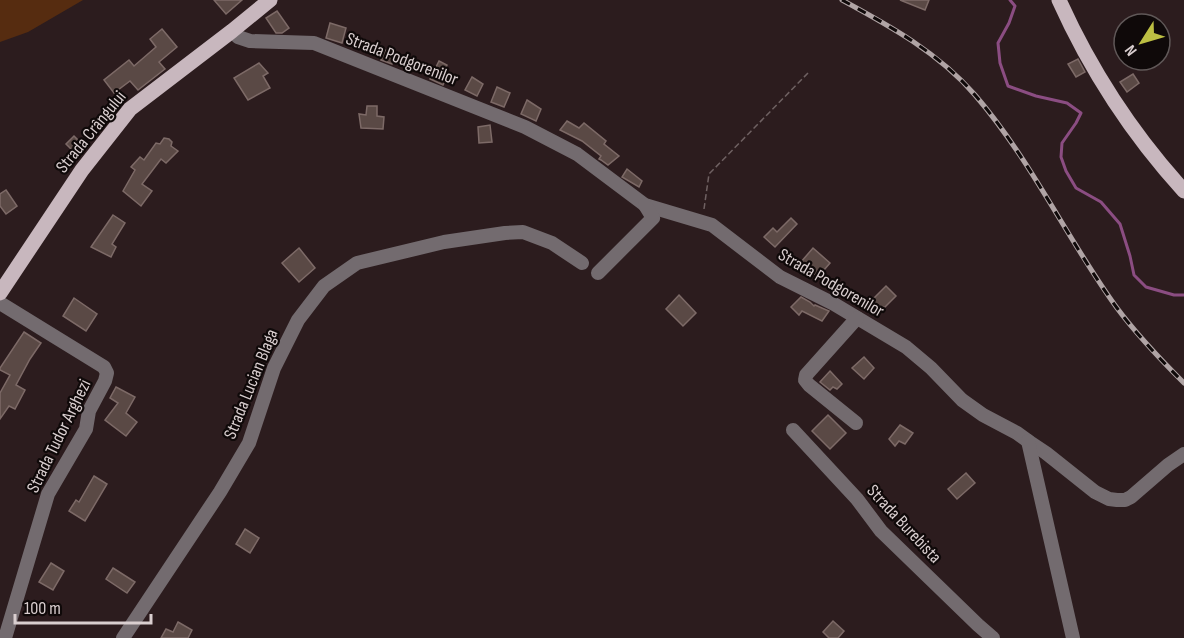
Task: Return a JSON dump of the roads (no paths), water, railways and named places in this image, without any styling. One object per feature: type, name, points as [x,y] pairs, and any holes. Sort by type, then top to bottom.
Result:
[{"type":"main road","name":"Strada Crângului","points":[[0,293],[82,170],[130,109],[270,0]]},
{"type":"main road","points":[[1059,0],[1090,62],[1143,142],[1184,192]]},
{"type":"street","name":"Strada Podgorenilor","points":[[232,31],[238,37],[250,41],[314,43],[525,127],[577,154],[645,205],[712,225],[780,277],[834,304],[906,347],[931,368],[962,400],[983,415],[1017,433],[1095,492],[1109,499],[1125,500],[1131,497],[1184,454]]},
{"type":"street","points":[[598,273],[653,218],[645,205]]},
{"type":"street","name":"Strada Lucian Blaga","points":[[123,638],[220,492],[249,443],[274,368],[298,320],[324,286],[357,263],[444,242],[505,233],[523,232],[552,243],[582,263]]},
{"type":"street","name":"Strada Tudor Arghezi","points":[[0,303],[104,367],[107,373],[89,411],[86,429],[48,494],[4,638]]},
{"type":"street","points":[[856,423],[805,380],[806,375],[857,318]]},
{"type":"street","name":"Strada Burebista","points":[[793,430],[857,499],[881,531],[993,638]]},
{"type":"street","points":[[1028,441],[1073,638]]},
{"type":"waterway","points":[[1010,0],[1015,6],[998,43],[1000,63],[1008,86],[1036,96],[1067,103],[1081,113],[1062,143],[1061,157],[1066,171],[1076,188],[1101,202],[1120,224],[1134,275],[1146,287],[1174,295],[1184,295]]},
{"type":"railway","points":[[842,0],[896,30],[930,53],[975,95],[1014,146],[1117,308],[1149,347],[1184,383]]}]
